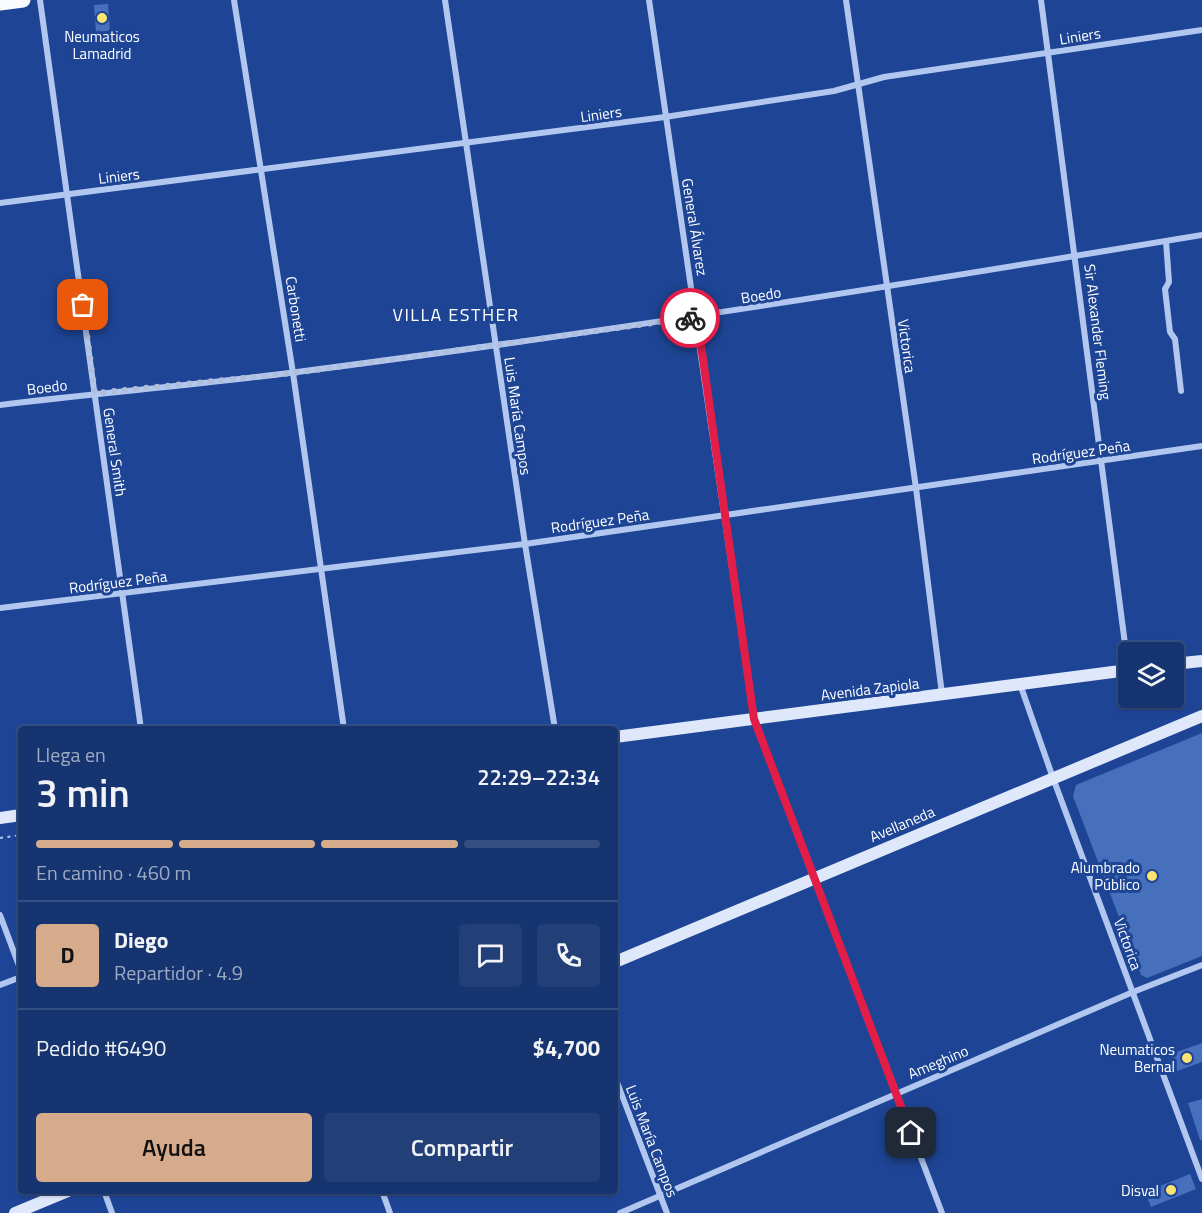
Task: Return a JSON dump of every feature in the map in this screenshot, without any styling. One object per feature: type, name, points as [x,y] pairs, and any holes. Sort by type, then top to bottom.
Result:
[{"type":"main road","points":[[0,3],[23,0]]},
{"type":"street","name":"General Smith","points":[[40,0],[141,726]]},
{"type":"street","name":"Carbonetti","points":[[234,0],[294,373],[344,726]]},
{"type":"street","name":"Luis María Campos","points":[[445,0],[525,544],[555,726]]},
{"type":"street","name":"General Álvarez","points":[[649,0],[754,719],[942,1213]]},
{"type":"street","name":"Victorica","points":[[846,0],[916,488],[942,695]]},
{"type":"street","name":"Sir Alexander Fleming","points":[[1041,0],[1125,642]]},
{"type":"street","name":"Liniers","points":[[0,203],[665,117],[834,91],[884,77],[1202,30]]},
{"type":"street","name":"Boedo","points":[[0,405],[294,373],[496,346],[697,317],[1202,235]]},
{"type":"street","points":[[1166,241],[1169,282],[1165,289],[1166,300],[1170,332],[1175,339],[1182,391]]},
{"type":"street","name":"Rodríguez Peña","points":[[0,608],[525,544],[1202,446]]},
{"type":"street","points":[[1184,663],[1202,661]]},
{"type":"street","name":"Avenida Zapiola","points":[[618,737],[942,695],[1118,669]]},
{"type":"street","name":"Victorica","points":[[1020,684],[1202,1179]]},
{"type":"street","name":"Avellaneda","points":[[618,961],[1202,716]]},
{"type":"street","points":[[0,818],[18,815]]},
{"type":"street","points":[[0,915],[18,963]]},
{"type":"street","name":"Ameghino","points":[[620,1213],[1133,992],[1202,965]]},
{"type":"street","points":[[0,985],[18,978]]},
{"type":"street","name":"Luis María Campos","points":[[618,1085],[667,1213]]},
{"type":"street","points":[[15,1213],[61,1194]]},
{"type":"street","points":[[105,1194],[112,1213]]},
{"type":"street","points":[[383,1194],[390,1213]]},
{"type":"path","points":[[0,838],[18,835]]},
{"type":"building","name":"Neumaticos Lamadrid","points":[[108,4],[110,31],[96,32],[94,5]]},
{"type":"building","name":"Alumbrado Público","points":[[1202,733],[1202,956],[1147,978],[1141,975],[1073,796],[1076,785]]},
{"type":"building","name":"Neumaticos Bernal","points":[[1202,1043],[1202,1062],[1177,1071],[1171,1054]]},
{"type":"building","points":[[1202,1099],[1202,1140],[1200,1140],[1188,1103]]},
{"type":"building","name":"Disval","points":[[1190,1174],[1196,1189],[1151,1207],[1145,1192]]},
{"type":"way so far","points":[[83,305],[95,393],[294,373],[690,318]]},
{"type":"place","name":"Neumaticos Lamadrid","points":[[102,18]]},
{"type":"place","name":"Alumbrado Público","points":[[1152,876]]},
{"type":"place","name":"Neumaticos Bernal","points":[[1187,1058]]},
{"type":"place","name":"Disval","points":[[1171,1190]]},
{"type":"district","name":"VILLA ESTHER","points":[[456,314]]},
{"type":"route","points":[[690,318],[697,317],[752,711],[756,726],[911,1133]]}]
